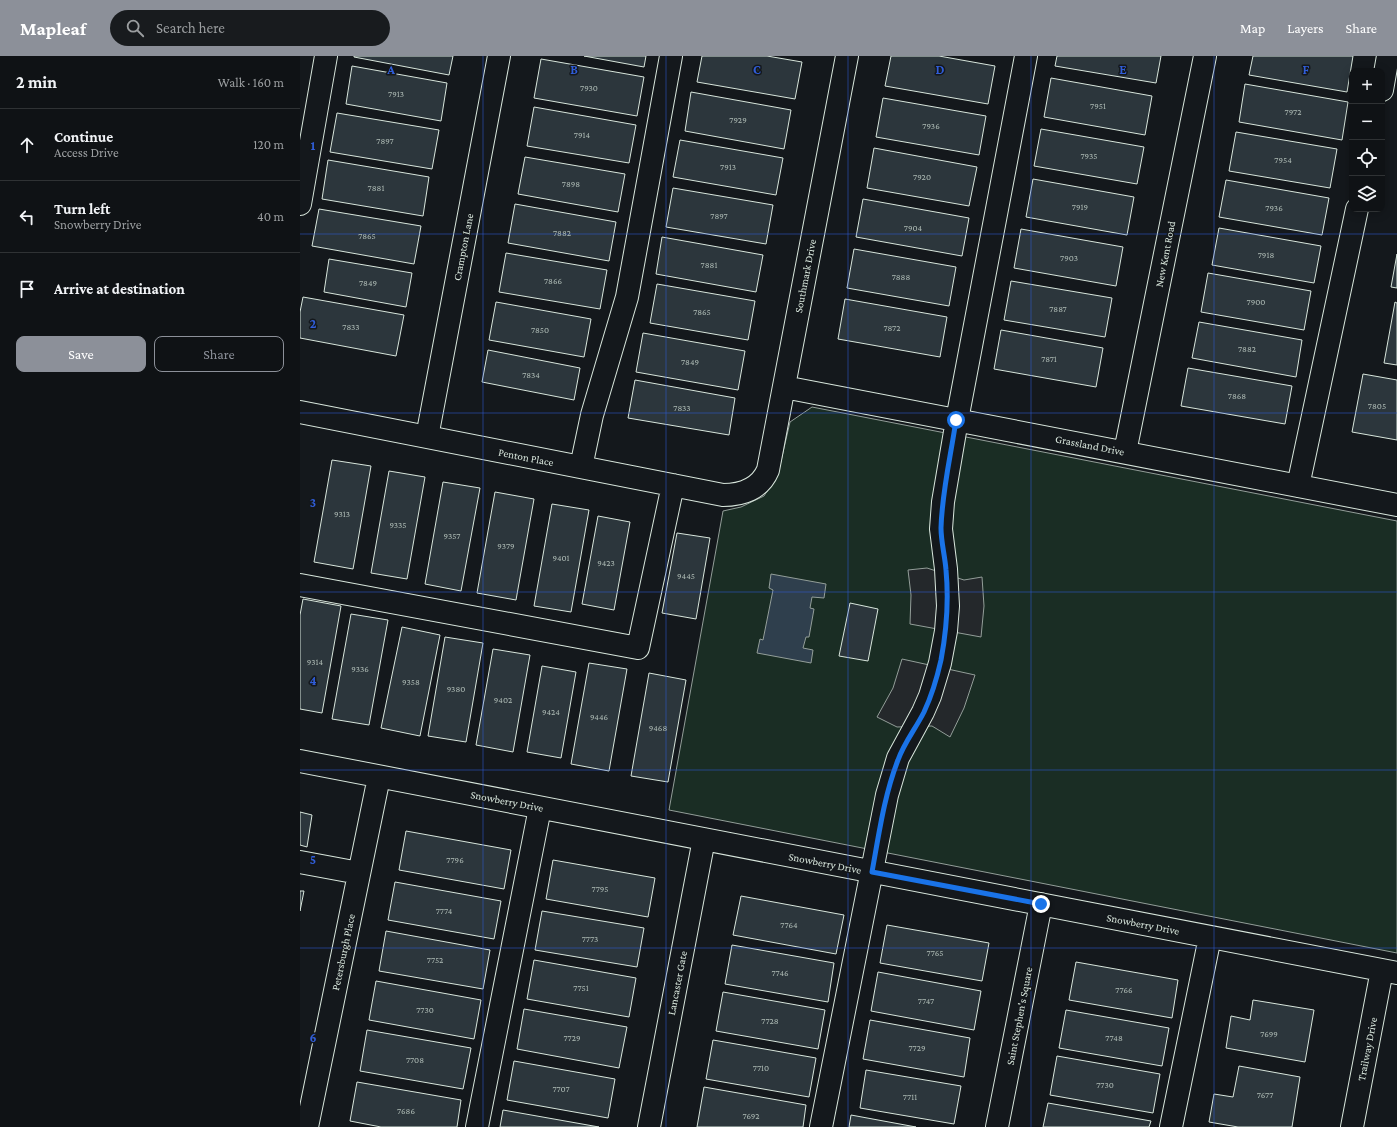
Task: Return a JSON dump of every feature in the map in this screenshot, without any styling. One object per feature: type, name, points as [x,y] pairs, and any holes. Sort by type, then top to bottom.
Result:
[{"type":"street","points":[[300,204],[326,56]]},
{"type":"street","name":"Crampton Lane","points":[[427,437],[499,56]]},
{"type":"street","points":[[581,467],[592,415],[628,297],[671,56]]},
{"type":"street","name":"Southmark Drive","points":[[751,489],[763,479],[768,470],[847,56]]},
{"type":"street","points":[[821,1127],[883,812],[892,776],[898,758],[930,696],[940,663],[946,632],[948,619],[948,590],[942,543],[943,502],[956,420],[1026,56]]},
{"type":"street","name":"New Kent Road","points":[[1125,452],[1205,56]]},
{"type":"street","points":[[1385,73],[1388,56]]},
{"type":"street","points":[[1298,486],[1357,212]]},
{"type":"street","name":"Grassland Drive","points":[[784,387],[1397,505]]},
{"type":"street","name":"Penton Place","points":[[300,412],[723,495],[737,494],[751,489]]},
{"type":"street","points":[[300,584],[638,648],[673,485]]},
{"type":"street","name":"Snowberry Drive","points":[[300,761],[1390,972]]},
{"type":"street","name":"Petersburgh Place","points":[[308,1127],[379,777]]},
{"type":"street","points":[[477,1127],[540,808]]},
{"type":"street","name":"Lancaster Gate","points":[[649,1127],[704,840]]},
{"type":"street","points":[[300,862],[359,873]]},
{"type":"street","name":"Saint Stephen's Square","points":[[997,1127],[1041,904]]},
{"type":"street","points":[[1171,1127],[1210,937]]},
{"type":"street","name":"Trailway Drive","points":[[1352,1127],[1390,972]]},
{"type":"green space","points":[[812,407],[1397,521],[1397,953],[669,810],[723,511],[741,507],[764,496],[778,474],[790,422]]},
{"type":"shaded area","points":[[927,568],[964,580],[982,577],[984,606],[981,637],[910,624],[911,595],[908,570]]},
{"type":"shaded area","points":[[902,659],[975,675],[964,708],[950,737],[932,726],[897,727],[877,717],[893,688]]},
{"type":"water","points":[[771,574],[826,584],[824,598],[812,597],[810,608],[814,609],[809,637],[806,637],[803,648],[813,650],[811,663],[757,653],[760,639],[763,640],[773,590],[769,588]]},
{"type":"building","points":[[354,56],[453,56],[449,75]]},
{"type":"building","points":[[584,56],[646,56],[644,67]]},
{"type":"building","points":[[702,56],[767,56],[802,62],[795,99],[697,82]]},
{"type":"building","points":[[891,56],[939,56],[995,66],[988,104],[885,86]]},
{"type":"building","points":[[1057,56],[1161,56],[1156,83],[1055,66]]},
{"type":"building","points":[[1253,56],[1353,56],[1351,68],[1349,68],[1347,92],[1249,75]]},
{"type":"building","points":[[541,59],[644,77],[637,116],[534,98]]},
{"type":"building","points":[[352,66],[447,83],[441,121],[346,104]]},
{"type":"building","points":[[1051,78],[1152,96],[1145,135],[1044,117]]},
{"type":"building","points":[[1245,84],[1348,102],[1342,140],[1239,122]]},
{"type":"building","points":[[691,92],[791,110],[784,149],[685,131]]},
{"type":"building","points":[[883,98],[986,116],[979,155],[876,137]]},
{"type":"building","points":[[534,107],[636,125],[629,163],[527,146]]},
{"type":"building","points":[[337,113],[439,130],[432,169],[330,152]]},
{"type":"building","points":[[1041,129],[1144,147],[1137,184],[1034,166]]},
{"type":"building","points":[[1236,132],[1337,149],[1330,188],[1229,171]]},
{"type":"building","points":[[680,140],[783,158],[776,195],[673,177]]},
{"type":"building","points":[[874,148],[977,167],[969,206],[867,188]]},
{"type":"building","points":[[525,157],[625,174],[618,212],[518,194]]},
{"type":"building","points":[[328,160],[429,177],[423,216],[322,199]]},
{"type":"building","points":[[1033,179],[1134,197],[1127,235],[1026,217]]},
{"type":"building","points":[[1226,180],[1329,198],[1322,235],[1219,217]]},
{"type":"building","points":[[673,188],[773,205],[766,244],[666,227]]},
{"type":"building","points":[[863,199],[969,218],[962,256],[856,237]]},
{"type":"building","points":[[515,204],[616,222],[609,261],[508,243]]},
{"type":"building","points":[[319,209],[421,226],[414,264],[312,246]]},
{"type":"building","points":[[1219,228],[1321,246],[1314,283],[1212,265]]},
{"type":"building","points":[[1021,229],[1123,247],[1116,286],[1014,268]]},
{"type":"building","points":[[662,237],[763,255],[756,292],[656,274]]},
{"type":"building","points":[[854,249],[956,267],[949,306],[847,288]]},
{"type":"building","points":[[506,253],[607,270],[600,309],[499,292]]},
{"type":"building","points":[[1397,254],[1397,288],[1391,287]]},
{"type":"building","points":[[329,259],[412,273],[406,307],[324,292]]},
{"type":"building","points":[[1208,273],[1311,291],[1304,330],[1201,312]]},
{"type":"building","points":[[1011,281],[1112,298],[1105,337],[1004,320]]},
{"type":"building","points":[[657,284],[755,301],[748,340],[650,323]]},
{"type":"building","points":[[303,297],[404,315],[396,356],[300,338],[300,312]]},
{"type":"building","points":[[845,299],[947,317],[940,357],[838,339]]},
{"type":"building","points":[[496,302],[591,319],[584,357],[489,340]]},
{"type":"building","points":[[1395,302],[1397,303],[1397,365],[1384,363]]},
{"type":"building","points":[[1199,322],[1302,340],[1296,377],[1192,358]]},
{"type":"building","points":[[1001,330],[1103,348],[1096,387],[994,369]]},
{"type":"building","points":[[643,333],[745,351],[738,390],[636,372]]},
{"type":"building","points":[[488,350],[580,368],[574,400],[482,382]]},
{"type":"building","points":[[1188,368],[1292,386],[1285,424],[1181,406]]},
{"type":"building","points":[[1363,374],[1397,380],[1397,440],[1352,432]]},
{"type":"building","points":[[635,380],[735,398],[729,435],[628,418]]},
{"type":"building","points":[[332,460],[371,466],[353,569],[314,562]]},
{"type":"building","points":[[389,471],[425,477],[407,579],[371,573]]},
{"type":"building","points":[[443,482],[480,488],[461,591],[425,584]]},
{"type":"building","points":[[495,492],[534,499],[516,600],[477,593]]},
{"type":"building","points":[[552,504],[589,510],[571,612],[534,606]]},
{"type":"building","points":[[598,516],[630,522],[614,610],[582,604]]},
{"type":"building","points":[[677,533],[710,538],[696,619],[662,613]]},
{"type":"building","points":[[303,599],[341,606],[322,713],[300,709],[300,615]]},
{"type":"building","points":[[850,603],[878,609],[868,661],[839,656]]},
{"type":"building","points":[[351,614],[388,620],[369,725],[332,719]]},
{"type":"building","points":[[402,627],[440,635],[420,736],[381,728]]},
{"type":"building","points":[[445,637],[483,643],[466,742],[428,736]]},
{"type":"building","points":[[493,649],[530,655],[513,752],[476,745]]},
{"type":"building","points":[[589,663],[627,669],[609,771],[571,764]]},
{"type":"building","points":[[542,666],[576,672],[561,758],[527,752]]},
{"type":"building","points":[[649,673],[686,680],[668,782],[631,776]]},
{"type":"building","points":[[300,812],[312,815],[307,847],[300,845]]},
{"type":"building","points":[[406,831],[511,850],[504,889],[399,870]]},
{"type":"building","points":[[553,860],[655,878],[648,917],[546,899]]},
{"type":"building","points":[[395,882],[501,901],[494,939],[388,920]]},
{"type":"building","points":[[300,891],[304,891],[300,911]]},
{"type":"building","points":[[741,896],[844,915],[836,954],[733,935]]},
{"type":"building","points":[[542,911],[644,928],[637,967],[535,950]]},
{"type":"building","points":[[887,925],[989,943],[982,981],[880,963]]},
{"type":"building","points":[[386,931],[490,950],[483,989],[379,971]]},
{"type":"building","points":[[732,945],[834,963],[828,1002],[725,984]]},
{"type":"building","points":[[534,960],[636,978],[629,1017],[527,999]]},
{"type":"building","points":[[1076,962],[1178,980],[1172,1018],[1069,1000]]},
{"type":"building","points":[[878,972],[981,991],[974,1030],[871,1011]]},
{"type":"building","points":[[376,981],[481,1000],[474,1039],[369,1020]]},
{"type":"building","points":[[723,992],[825,1010],[818,1049],[716,1031]]},
{"type":"building","points":[[1253,1000],[1314,1010],[1305,1062],[1226,1048],[1231,1016],[1250,1020]]},
{"type":"building","points":[[524,1009],[627,1027],[619,1068],[517,1049]]},
{"type":"building","points":[[1066,1010],[1169,1028],[1162,1066],[1059,1048]]},
{"type":"building","points":[[870,1020],[970,1038],[964,1077],[863,1059]]},
{"type":"building","points":[[367,1030],[471,1048],[463,1089],[360,1071]]},
{"type":"building","points":[[713,1040],[816,1058],[809,1097],[706,1079]]},
{"type":"building","points":[[1057,1056],[1160,1074],[1153,1113],[1050,1095]]},
{"type":"building","points":[[514,1061],[615,1079],[608,1118],[507,1100]]},
{"type":"building","points":[[1239,1066],[1300,1077],[1292,1127],[1238,1127],[1209,1122],[1214,1094],[1233,1097]]},
{"type":"building","points":[[866,1070],[961,1086],[954,1124],[860,1108]]},
{"type":"building","points":[[357,1082],[461,1100],[457,1127],[381,1127],[350,1121]]},
{"type":"building","points":[[704,1087],[806,1105],[803,1127],[697,1127]]},
{"type":"building","points":[[1048,1103],[1151,1121],[1149,1127],[1043,1127]]},
{"type":"building","points":[[503,1110],[599,1127],[500,1127]]},
{"type":"building","points":[[851,1115],[916,1127],[849,1127]]},
{"type":"route","points":[[956,420],[943,502],[941,529],[948,590],[948,619],[946,632],[936,681],[923,712],[898,758],[892,776],[883,812],[872,872],[1041,904]]}]
